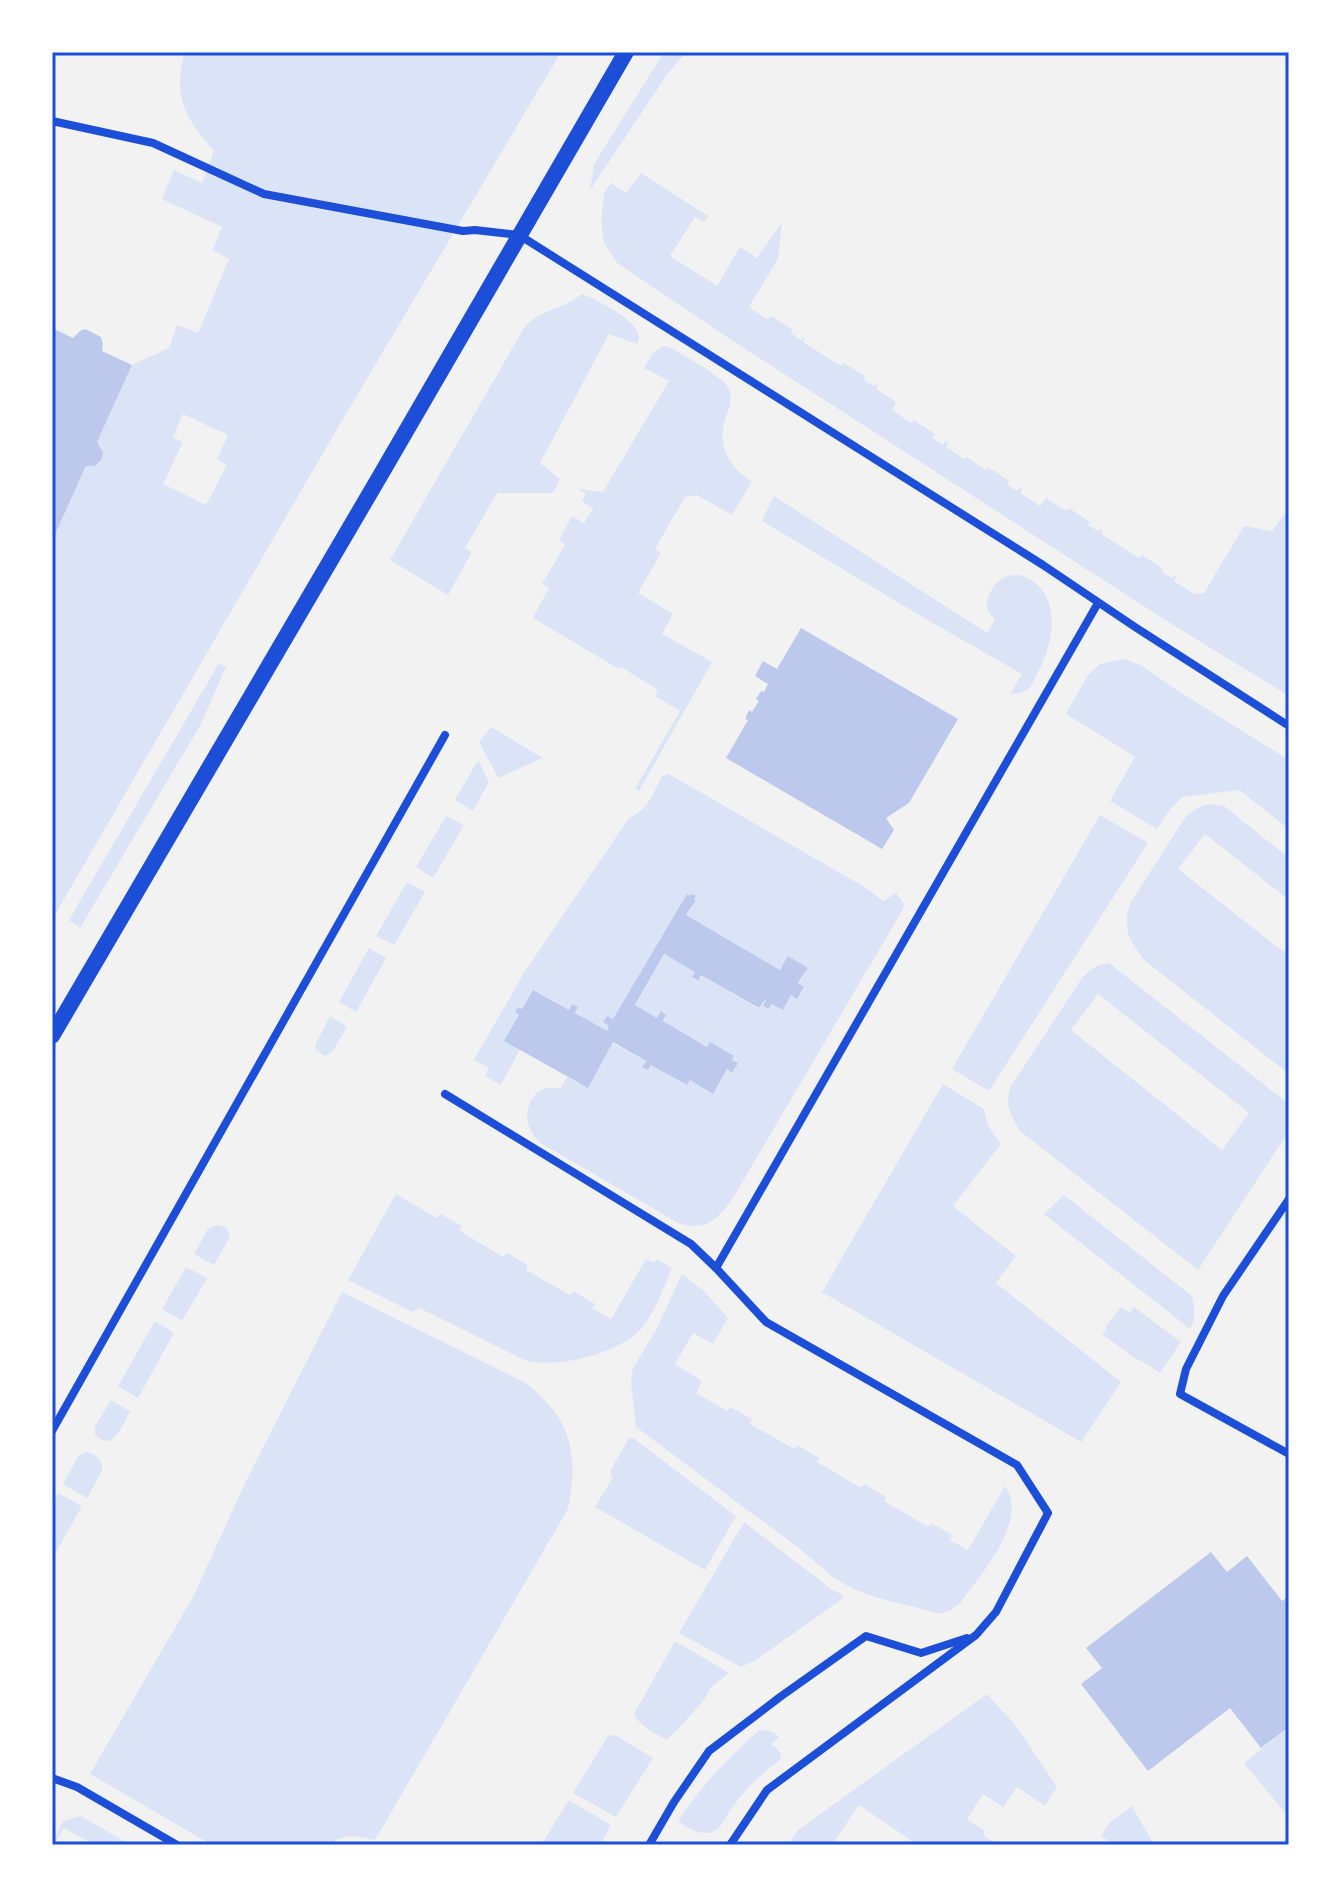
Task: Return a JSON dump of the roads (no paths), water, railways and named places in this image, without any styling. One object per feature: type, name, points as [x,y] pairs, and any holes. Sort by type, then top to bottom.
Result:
[{"type":"main road","points":[[52,1036],[626,52]]},
{"type":"street","points":[[52,121],[153,143],[264,194],[463,231],[519,235],[1043,565],[1289,726]]},
{"type":"street","points":[[716,1268],[1098,603]]},
{"type":"street","points":[[52,1431],[445,735]]},
{"type":"street","points":[[445,1094],[691,1244],[766,1322],[1017,1465],[1048,1513],[996,1612],[976,1635],[767,1790],[730,1845]]},
{"type":"street","points":[[1289,1199],[1223,1296],[1186,1369],[1180,1394],[1289,1454]]},
{"type":"street","points":[[649,1845],[709,1751],[866,1636],[921,1653],[976,1635]]},
{"type":"street","points":[[52,1778],[77,1787],[177,1845]]}]
